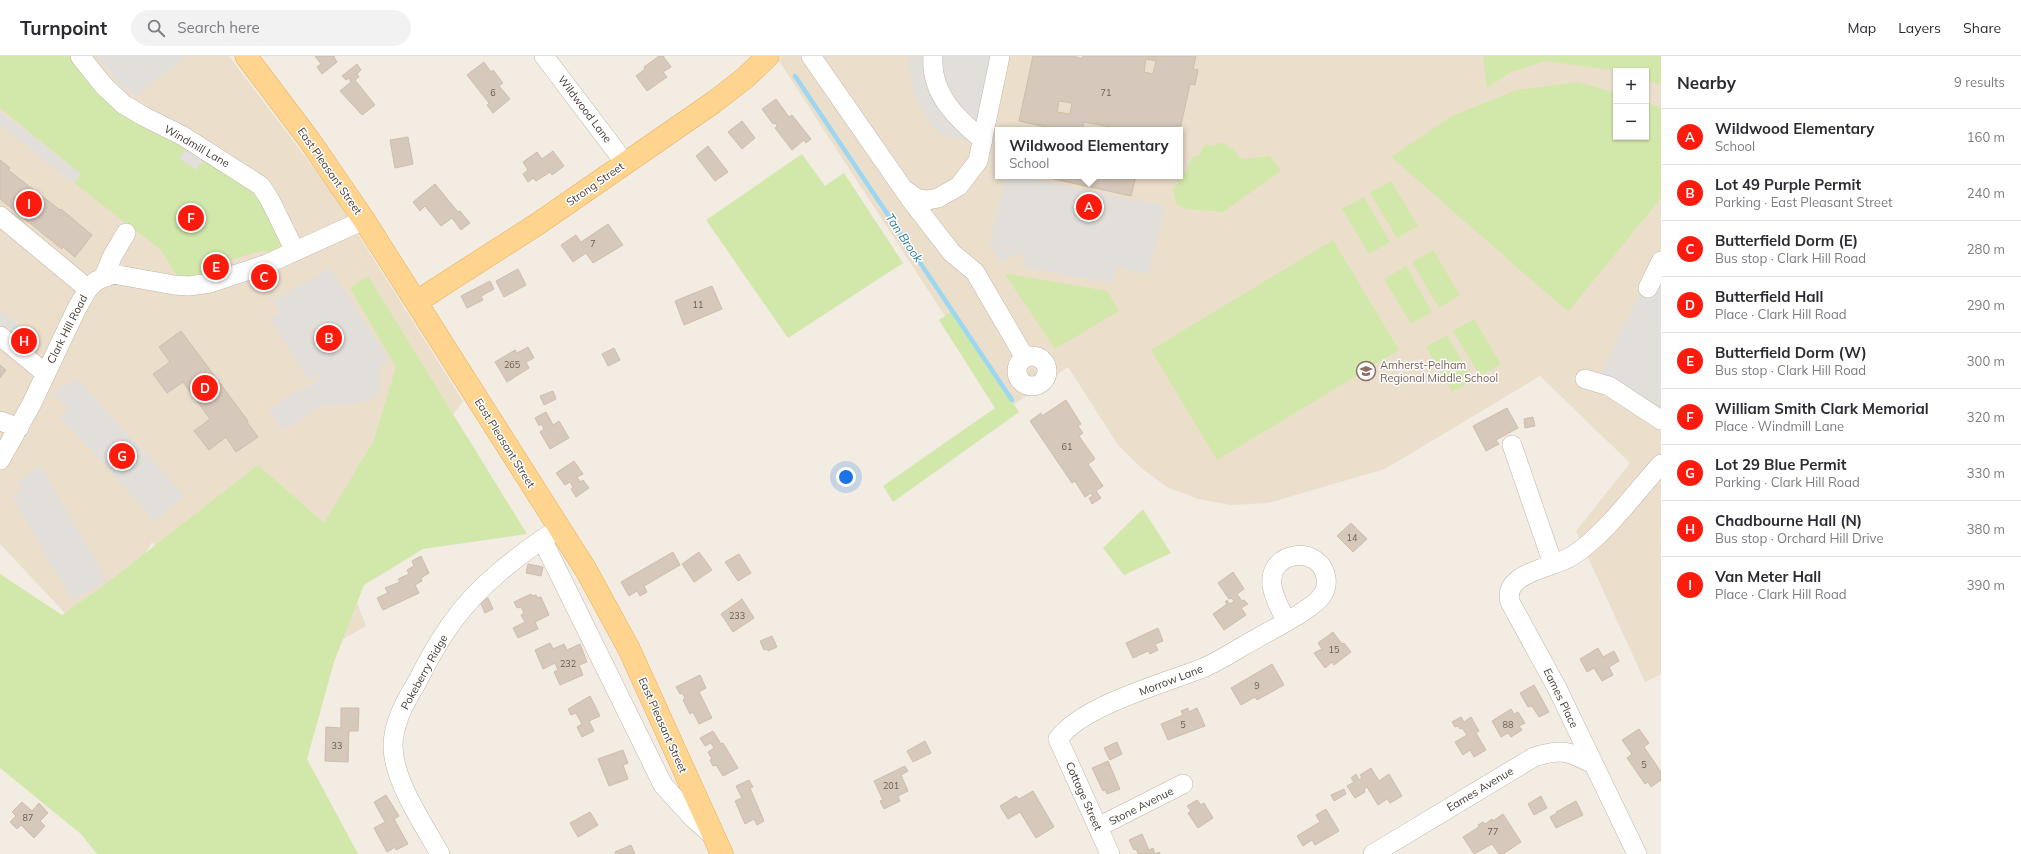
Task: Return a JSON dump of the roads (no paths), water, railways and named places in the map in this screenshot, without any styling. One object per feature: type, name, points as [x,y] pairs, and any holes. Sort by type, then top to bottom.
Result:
[{"type":"main road","name":"East Pleasant Street","points":[[246,56],[310,142],[364,220],[416,302],[551,533],[586,570],[628,649],[719,846]]},
{"type":"main road","name":"Strong Street","points":[[416,302],[539,224],[729,91],[768,56]]},
{"type":"street","name":"Windmill Lane","points":[[80,56],[103,85],[128,107],[183,136],[261,186],[270,200],[295,252]]},
{"type":"street","name":"Wildwood Lane","points":[[544,56],[625,163]]},
{"type":"street","points":[[811,56],[911,200],[952,253],[975,272],[1025,358]]},
{"type":"street","points":[[933,56],[934,81],[948,106],[960,121],[983,140]]},
{"type":"street","points":[[903,188],[914,197],[928,200],[938,198],[959,186],[978,161],[1000,56]]},
{"type":"street","points":[[0,216],[88,288]]},
{"type":"street","points":[[104,276],[113,274],[125,275],[174,285],[198,285],[242,273],[295,252],[364,220]]},
{"type":"street","points":[[104,276],[113,255],[126,232]]},
{"type":"street","points":[[1648,288],[1661,260]]},
{"type":"street","name":"Clark Hill Road","points":[[0,460],[19,428],[88,288],[104,276]]},
{"type":"street","points":[[0,336],[45,373]]},
{"type":"street","points":[[1585,379],[1609,386],[1661,420]]},
{"type":"street","points":[[0,421],[19,428]]},
{"type":"street","points":[[1512,445],[1553,564],[1572,557],[1593,538],[1610,522],[1661,464]]},
{"type":"street","points":[[551,533],[663,785],[719,846]]},
{"type":"street","name":"Pokeberry Ridge","points":[[440,854],[413,806],[396,769],[393,746],[396,723],[408,697],[451,624],[473,598],[514,560],[551,533]]},
{"type":"street","name":"Eames Place","points":[[1553,564],[1520,578],[1512,586],[1508,595],[1510,602],[1557,688],[1637,854]]},
{"type":"street","name":"Morrow Lane","points":[[1058,739],[1065,729],[1088,714],[1204,667],[1286,621]]},
{"type":"street","name":"Cottage Street","points":[[1058,739],[1110,854]]},
{"type":"street","name":"Eames Avenue","points":[[1373,854],[1534,757],[1552,751],[1562,751],[1593,764]]},
{"type":"street","name":"Stone Avenue","points":[[1098,828],[1183,784]]},
{"type":"waterway","name":"Tan Brook","points":[[795,76],[1012,400]]},
{"type":"place","name":"Van Meter Hall","points":[[29,204]]},
{"type":"place","name":"Wildwood Elementary","points":[[1089,207]]},
{"type":"place","name":"William Smith Clark Memorial","points":[[191,218]]},
{"type":"place","name":"Butterfield Dorm (W)","points":[[216,267]]},
{"type":"place","name":"Butterfield Dorm (E)","points":[[264,277]]},
{"type":"place","name":"Lot 49 Purple Permit","points":[[329,338]]},
{"type":"place","name":"Chadbourne Hall (N)","points":[[24,341]]},
{"type":"place","name":"Amherst-Pelham Regional Middle School","points":[[1366,371]]},
{"type":"place","name":"Butterfield Hall","points":[[205,388]]},
{"type":"place","name":"Lot 29 Blue Permit","points":[[122,456]]}]
